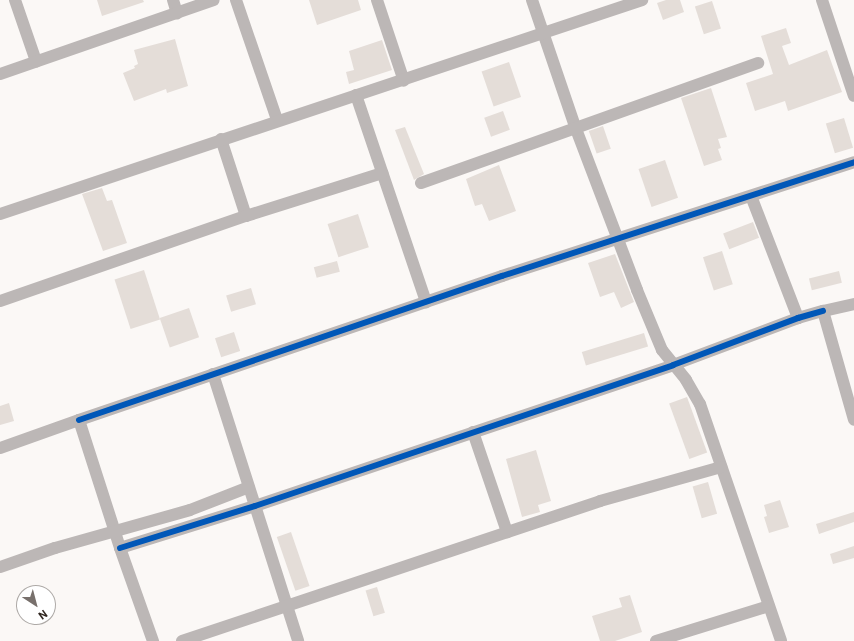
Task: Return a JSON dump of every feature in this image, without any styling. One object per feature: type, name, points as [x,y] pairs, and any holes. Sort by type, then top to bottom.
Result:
[{"type":"street","points":[[15,0],[36,61]]},
{"type":"street","points":[[173,0],[177,13]]},
{"type":"street","points":[[0,74],[214,0]]},
{"type":"street","points":[[236,0],[277,120]]},
{"type":"street","points":[[377,0],[404,81]]},
{"type":"street","points":[[532,0],[542,34],[576,130],[659,343],[696,397],[781,641]]},
{"type":"street","points":[[0,214],[277,120],[404,81],[642,0]]},
{"type":"street","points":[[822,0],[854,96]]},
{"type":"street","points":[[421,183],[576,130],[758,63]]},
{"type":"street","points":[[356,95],[426,302]]},
{"type":"street","points":[[221,139],[246,216]]},
{"type":"street","points":[[0,448],[426,302],[854,162]]},
{"type":"street","points":[[0,301],[246,216],[382,174]]},
{"type":"street","points":[[751,196],[798,318]]},
{"type":"street","points":[[120,548],[255,506],[673,365],[798,318],[854,304]]},
{"type":"street","points":[[823,311],[854,417]]},
{"type":"street","points":[[213,374],[298,641]]},
{"type":"street","points":[[78,420],[120,548],[153,641]]},
{"type":"street","points":[[473,432],[507,532]]},
{"type":"street","points":[[182,641],[600,501],[721,467]]},
{"type":"street","points":[[0,567],[55,548],[115,533],[190,510],[249,487]]},
{"type":"street","points":[[656,641],[769,606]]},
{"type":"building","points":[[97,0],[143,0],[144,2],[102,16]]},
{"type":"building","points":[[309,0],[358,0],[361,10],[317,25]]},
{"type":"building","points":[[666,0],[680,0],[684,12],[663,20],[657,3]]},
{"type":"building","points":[[712,1],[721,29],[704,34],[695,7]]},
{"type":"building","points":[[786,28],[791,43],[782,46],[789,65],[827,50],[842,92],[788,111],[785,101],[755,111],[746,83],[773,74],[761,36]]},
{"type":"building","points":[[175,39],[188,86],[167,93],[166,89],[134,101],[123,73],[135,68],[134,66],[138,64],[134,50]]},
{"type":"building","points":[[382,40],[392,70],[349,84],[346,72],[354,70],[349,51]]},
{"type":"building","points":[[509,62],[521,97],[494,106],[482,71]]},
{"type":"building","points":[[711,88],[727,137],[718,139],[721,148],[718,149],[722,160],[704,166],[681,98]]},
{"type":"building","points":[[503,111],[510,130],[491,137],[484,118]]},
{"type":"building","points":[[844,118],[853,148],[835,153],[826,124]]},
{"type":"building","points":[[603,126],[611,149],[597,154],[589,131]]},
{"type":"building","points":[[405,127],[424,174],[414,180],[395,130]]},
{"type":"building","points":[[665,160],[678,198],[652,207],[639,169]]},
{"type":"building","points":[[499,165],[516,211],[489,221],[482,204],[475,206],[466,179]]},
{"type":"building","points":[[102,188],[107,201],[112,200],[127,243],[103,251],[82,194]]},
{"type":"building","points":[[358,214],[369,247],[338,257],[328,224]]},
{"type":"building","points":[[753,222],[759,238],[729,249],[723,233]]},
{"type":"building","points":[[722,251],[733,284],[714,290],[703,257]]},
{"type":"building","points":[[615,254],[634,302],[621,308],[614,292],[600,297],[588,263]]},
{"type":"building","points":[[337,261],[340,272],[317,278],[314,267]]},
{"type":"building","points":[[144,270],[160,319],[131,329],[115,280]]},
{"type":"building","points":[[839,271],[842,283],[812,290],[809,278]]},
{"type":"building","points":[[251,288],[256,304],[231,312],[226,296]]},
{"type":"building","points":[[189,308],[199,337],[170,347],[160,318]]},
{"type":"building","points":[[234,332],[240,351],[221,357],[215,338]]},
{"type":"building","points":[[644,333],[648,346],[586,365],[582,352]]},
{"type":"building","points":[[687,397],[707,452],[689,459],[669,403]]},
{"type":"building","points":[[9,403],[14,421],[0,425],[0,406]]},
{"type":"building","points":[[536,450],[551,501],[538,505],[540,512],[522,517],[506,459]]},
{"type":"building","points":[[708,482],[717,514],[702,518],[693,486]]},
{"type":"building","points":[[780,500],[789,527],[769,533],[764,517],[767,516],[764,505]]},
{"type":"building","points":[[854,512],[854,522],[819,534],[816,524]]},
{"type":"building","points":[[291,532],[310,586],[295,591],[277,537]]},
{"type":"building","points":[[854,546],[854,558],[833,564],[830,554]]},
{"type":"building","points":[[377,587],[385,613],[373,616],[366,591]]},
{"type":"building","points":[[630,595],[642,632],[615,641],[600,641],[592,616],[622,607],[619,598]]},
{"type":"cycle path","points":[[79,420],[502,276],[854,162]]},
{"type":"cycle path","points":[[120,548],[255,506],[673,365],[798,318],[823,311]]}]
